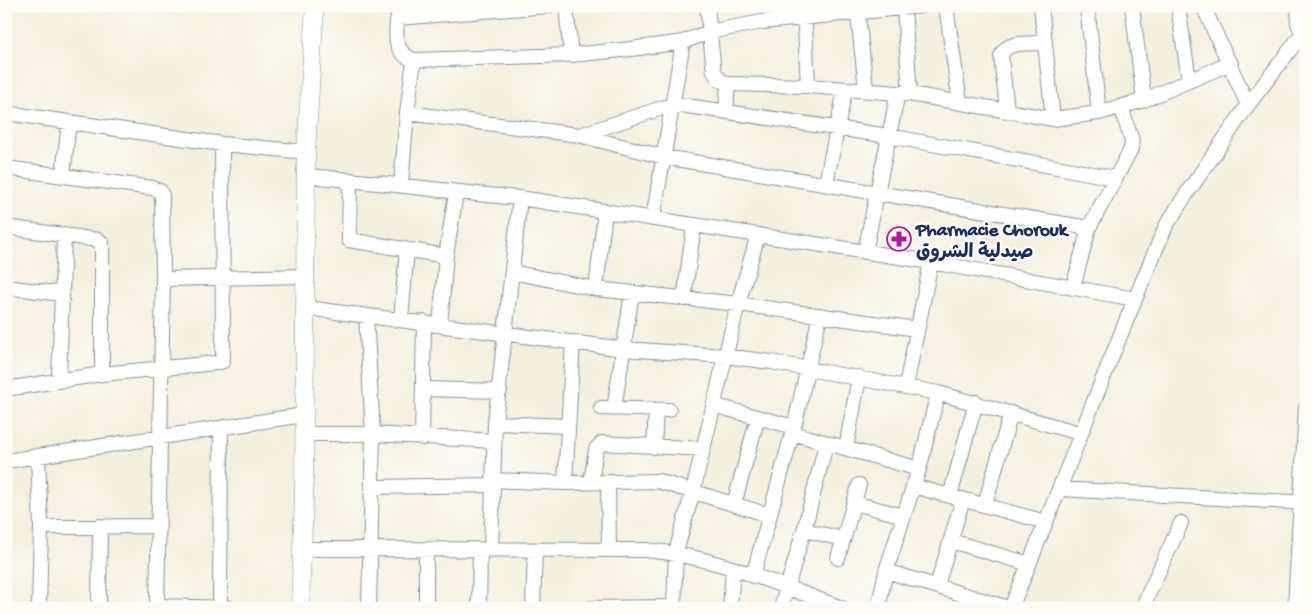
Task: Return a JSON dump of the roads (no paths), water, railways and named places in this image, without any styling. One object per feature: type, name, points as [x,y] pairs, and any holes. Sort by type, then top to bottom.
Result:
[{"type":"main road","points":[[300,608],[303,549],[306,152],[315,6]]},
{"type":"street","points":[[546,6],[398,12],[397,48],[402,55],[414,60],[571,55],[683,42],[709,32],[804,12],[921,6]]},
{"type":"street","points":[[566,6],[571,55]]},
{"type":"street","points":[[707,6],[714,72],[720,80],[728,84],[808,86],[904,93],[1053,119],[1099,113],[1144,100],[1231,63]]},
{"type":"street","points":[[946,6],[960,103]]},
{"type":"street","points":[[1041,6],[1053,119]]},
{"type":"street","points":[[1087,6],[1099,113]]},
{"type":"street","points":[[1132,6],[1144,100]]},
{"type":"street","points":[[1178,6],[1189,81]]},
{"type":"street","points":[[1203,6],[1231,63],[1248,105]]},
{"type":"street","points":[[1289,6],[1302,30]]},
{"type":"street","points":[[1302,6],[1297,16],[1302,30]]},
{"type":"street","points":[[864,252],[889,136],[904,93],[904,8]]},
{"type":"street","points":[[858,10],[866,89]]},
{"type":"street","points":[[804,12],[808,86]]},
{"type":"street","points":[[886,571],[1010,608],[1060,489],[1079,433],[1174,212],[1302,30]]},
{"type":"street","points":[[653,220],[683,42]]},
{"type":"street","points":[[1008,110],[1001,56],[1003,49],[1009,46],[1045,43]]},
{"type":"street","points":[[401,184],[414,60]]},
{"type":"street","points":[[726,111],[728,84]]},
{"type":"street","points":[[826,183],[845,90]]},
{"type":"street","points":[[579,135],[674,104],[889,136],[1115,178]]},
{"type":"street","points":[[1074,287],[1089,228],[1132,146],[1121,107]]},
{"type":"street","points":[[6,113],[222,144],[306,152]]},
{"type":"street","points":[[407,113],[579,135],[664,158],[826,183],[1089,228]]},
{"type":"street","points":[[63,175],[69,122]]},
{"type":"street","points":[[6,389],[59,379],[223,361],[222,144]]},
{"type":"street","points":[[6,168],[152,188],[160,191],[162,195],[163,279],[157,607],[230,608]]},
{"type":"street","points":[[307,176],[401,184],[456,193],[520,198],[931,262],[1135,299]]},
{"type":"street","points":[[350,180],[349,240],[446,256]]},
{"type":"street","points":[[440,325],[446,256],[456,193]]},
{"type":"street","points":[[479,608],[493,483],[495,423],[520,198]]},
{"type":"street","points":[[596,289],[605,211]]},
{"type":"street","points":[[684,299],[694,225]]},
{"type":"street","points":[[6,227],[98,240],[103,246],[102,374]]},
{"type":"street","points":[[590,608],[674,607],[676,552],[693,491],[738,304],[758,235]]},
{"type":"street","points":[[59,379],[64,236]]},
{"type":"street","points":[[401,319],[407,250]]},
{"type":"street","points":[[906,386],[931,262]]},
{"type":"street","points":[[512,272],[596,289],[738,304],[917,329]]},
{"type":"street","points":[[163,279],[306,276]]},
{"type":"street","points":[[6,288],[62,294]]},
{"type":"street","points":[[632,293],[624,349],[608,408],[662,410],[654,447]]},
{"type":"street","points":[[306,308],[624,349],[725,356],[807,368],[938,392],[1079,433]]},
{"type":"street","points":[[753,576],[793,430],[820,315]]},
{"type":"street","points":[[366,316],[373,434],[369,608]]},
{"type":"street","points":[[422,438],[424,322]]},
{"type":"street","points":[[565,483],[573,342]]},
{"type":"street","points":[[846,448],[859,377]]},
{"type":"street","points":[[423,389],[500,391]]},
{"type":"street","points":[[878,608],[886,571],[919,469],[938,392]]},
{"type":"street","points":[[937,586],[951,541],[957,498],[976,402]]},
{"type":"street","points":[[714,405],[758,417],[826,444],[919,469]]},
{"type":"street","points":[[1294,608],[1304,503],[1306,407]]},
{"type":"street","points":[[985,505],[1011,413]]},
{"type":"street","points":[[6,462],[303,415]]},
{"type":"street","points":[[734,504],[758,417]]},
{"type":"street","points":[[495,423],[568,426]]},
{"type":"street","points":[[220,429],[220,607]]},
{"type":"street","points":[[303,434],[373,434],[494,441]]},
{"type":"street","points":[[591,482],[596,449],[600,444],[703,449]]},
{"type":"street","points":[[781,608],[804,530],[826,444]]},
{"type":"street","points":[[38,457],[41,527],[39,608]]},
{"type":"street","points":[[372,487],[658,481],[769,515]]},
{"type":"street","points":[[608,482],[609,550]]},
{"type":"street","points":[[838,558],[859,485]]},
{"type":"street","points":[[913,486],[1046,522]]},
{"type":"street","points":[[1060,489],[1304,503]]},
{"type":"street","points":[[854,503],[904,516]]},
{"type":"street","points":[[1142,608],[1181,523]]},
{"type":"street","points":[[99,608],[100,526]]},
{"type":"street","points":[[41,527],[158,526]]},
{"type":"street","points":[[804,530],[843,540]]},
{"type":"street","points":[[951,541],[1029,564]]},
{"type":"street","points":[[303,549],[676,552],[753,576],[821,604],[842,608]]},
{"type":"street","points":[[426,550],[426,608]]},
{"type":"street","points":[[533,608],[535,550]]},
{"type":"street","points":[[730,608],[733,569]]},
{"type":"place","name":"Pharmacie Chorouk صيدلية الشروق","points":[[899,239]]}]
